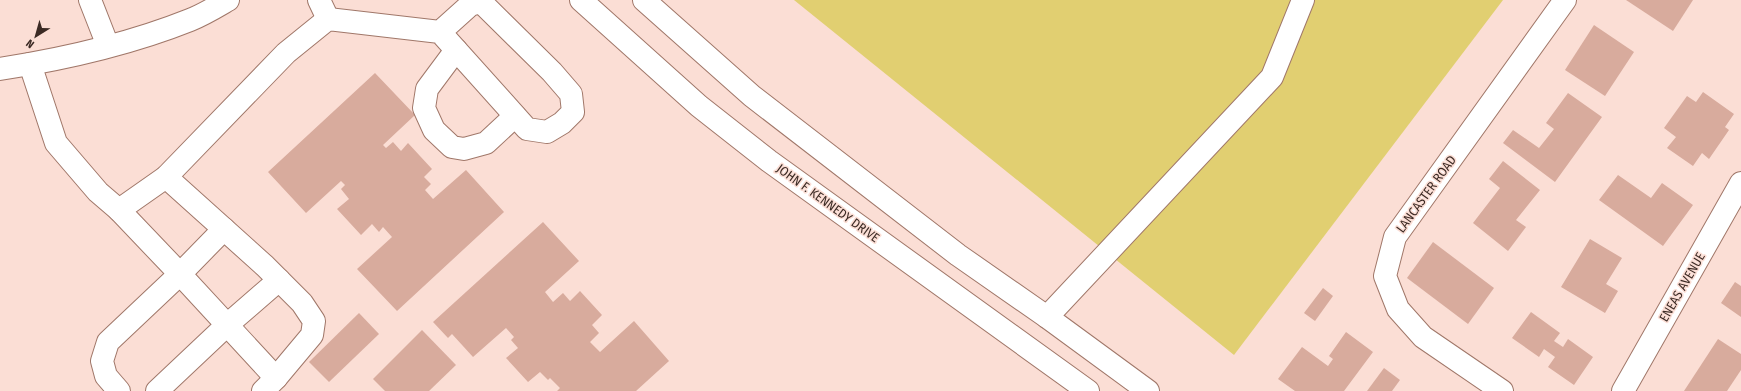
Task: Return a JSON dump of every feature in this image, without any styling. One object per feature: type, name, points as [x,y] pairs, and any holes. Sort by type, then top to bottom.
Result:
[{"type":"main road","points":[[90,0],[108,46]]},
{"type":"main road","points":[[0,68],[30,64],[127,42],[191,20],[228,0]]},
{"type":"main road","name":"JOHN F. KENNEDY DRIVE","points":[[581,0],[699,106],[769,160],[1088,391]]},
{"type":"main road","points":[[644,0],[759,101],[958,255],[1047,317],[1148,391]]},
{"type":"main road","points":[[1047,317],[1272,76],[1303,0]]},
{"type":"main road","name":"LANCASTER ROAD","points":[[1502,391],[1424,337],[1398,309],[1385,276],[1395,237],[1565,0]]},
{"type":"main road","points":[[119,210],[166,177],[286,52],[324,9],[440,32],[528,129],[547,132],[562,123],[573,112],[571,94],[552,72],[481,2],[470,5],[440,32]]},
{"type":"main road","points":[[456,50],[427,89],[424,108],[434,130],[452,147],[464,149],[486,143],[515,116]]},
{"type":"main road","points":[[30,64],[56,143],[98,192],[119,210],[227,325],[269,385],[312,334],[314,321],[302,303],[279,280],[166,177]]},
{"type":"main road","name":"ENEAS AVENUE","points":[[1622,391],[1741,184]]},
{"type":"main road","points":[[120,391],[106,376],[102,360],[108,342],[180,274],[224,229]]},
{"type":"main road","points":[[157,391],[227,325],[279,280]]},
{"type":"shaded area","points":[[794,0],[1503,0],[1234,355]]},
{"type":"building","points":[[1626,0],[1693,0],[1673,31]]},
{"type":"building","points":[[1594,25],[1634,52],[1605,96],[1565,70]]},
{"type":"building","points":[[375,73],[415,115],[383,145],[386,148],[393,142],[401,151],[408,143],[432,169],[424,177],[431,184],[425,190],[433,199],[466,170],[504,212],[397,311],[357,269],[392,237],[383,227],[379,232],[372,224],[361,235],[337,209],[349,199],[341,189],[345,185],[341,181],[306,213],[268,172]]},
{"type":"building","points":[[1703,92],[1734,114],[1725,127],[1729,130],[1709,159],[1702,153],[1693,166],[1667,148],[1676,137],[1664,128],[1687,96],[1696,102]]},
{"type":"building","points":[[1568,93],[1602,117],[1555,182],[1503,143],[1513,130],[1539,148],[1554,129],[1546,123]]},
{"type":"building","points":[[1503,161],[1540,190],[1516,220],[1526,227],[1508,251],[1473,223],[1500,188],[1489,179]]},
{"type":"building","points":[[1618,175],[1651,198],[1662,183],[1693,205],[1663,246],[1599,200]]},
{"type":"building","points":[[543,222],[579,261],[545,292],[553,302],[563,293],[570,301],[580,291],[602,315],[592,325],[599,333],[590,342],[600,352],[634,321],[669,361],[636,391],[557,391],[560,388],[550,378],[548,380],[540,372],[528,382],[506,358],[518,348],[511,340],[514,337],[506,328],[473,357],[452,334],[448,338],[433,322]]},
{"type":"building","points":[[1590,239],[1622,258],[1606,284],[1618,291],[1605,313],[1561,287]]},
{"type":"building","points":[[1433,242],[1494,288],[1468,324],[1407,278]]},
{"type":"building","points":[[1735,282],[1741,286],[1741,317],[1721,303]]},
{"type":"building","points":[[1323,288],[1333,296],[1315,321],[1304,313]]},
{"type":"building","points":[[1531,312],[1560,333],[1554,341],[1563,347],[1568,339],[1593,357],[1574,385],[1548,367],[1555,357],[1544,349],[1539,357],[1512,338]]},
{"type":"building","points":[[359,313],[379,334],[329,382],[309,362]]},
{"type":"building","points":[[422,330],[456,365],[429,391],[385,391],[373,379]]},
{"type":"building","points":[[1346,332],[1373,352],[1344,391],[1295,391],[1278,379],[1302,347],[1328,366],[1333,359],[1329,356]]},
{"type":"building","points":[[1718,339],[1741,354],[1741,370],[1727,391],[1684,391]]},
{"type":"building","points":[[1384,368],[1400,380],[1392,391],[1367,391]]}]
